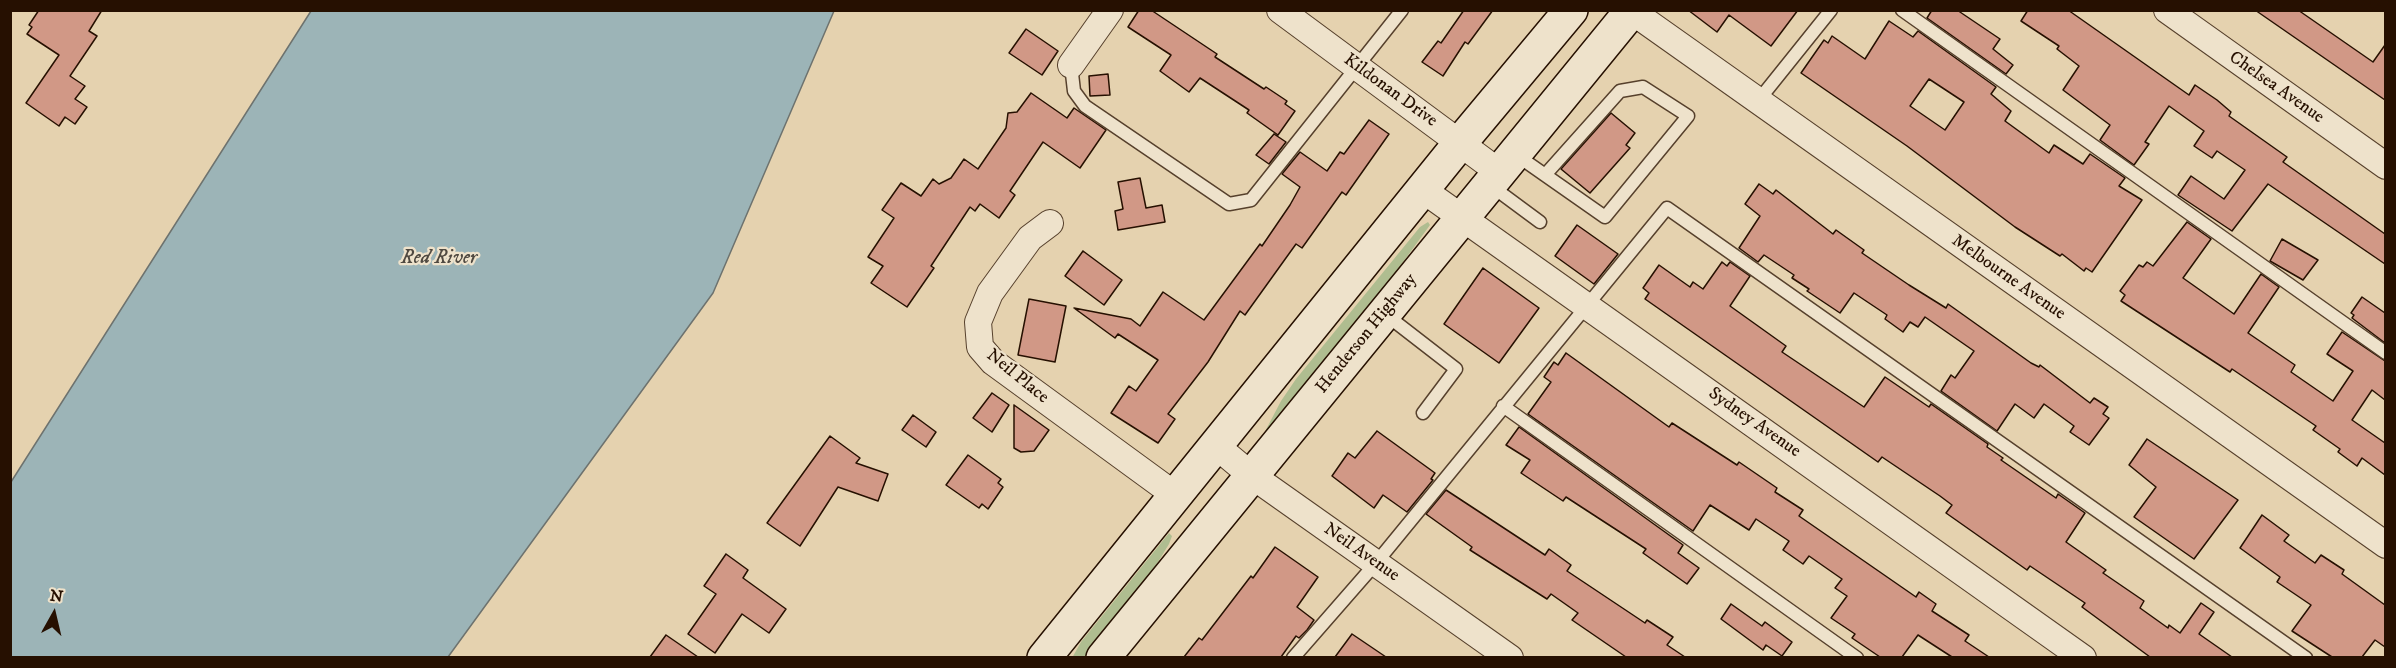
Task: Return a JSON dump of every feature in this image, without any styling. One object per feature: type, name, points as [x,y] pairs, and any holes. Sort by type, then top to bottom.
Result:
[{"type":"main road","points":[[1044,657],[1460,143],[1571,10]]},
{"type":"main road","name":"Henderson Highway","points":[[1103,657],[1631,11]]},
{"type":"main road","points":[[1175,495],[1211,525]]},
{"type":"street","points":[[1071,65],[1110,10]]},
{"type":"street","name":"Kildonan Drive","points":[[1280,10],[1460,143],[1501,170]]},
{"type":"street","name":"Chelsea Avenue","points":[[2167,10],[2385,165]]},
{"type":"street","name":"Melbourne Avenue","points":[[1631,11],[2385,545]]},
{"type":"street","name":"Sydney Avenue","points":[[1423,190],[2083,657]]},
{"type":"street","name":"Neil Place","points":[[1050,223],[1030,238],[990,293],[978,322],[980,347],[993,362],[1175,495]]},
{"type":"street","name":"Neil Avenue","points":[[1215,445],[1251,475],[1510,657]]},
{"type":"lane","points":[[1071,65],[1074,91],[1085,106],[1229,204],[1251,200],[1402,10]]},
{"type":"lane","points":[[1758,101],[1831,10]]},
{"type":"lane","points":[[1902,10],[2385,353]]},
{"type":"lane","points":[[1501,170],[1545,175],[1605,217],[1688,116],[1643,87],[1620,91],[1545,175]]},
{"type":"lane","points":[[1501,170],[1540,222]]},
{"type":"lane","points":[[1293,657],[1376,563],[1667,208],[2306,657]]},
{"type":"lane","points":[[1384,313],[1456,369],[1423,413]]},
{"type":"lane","points":[[1503,406],[1857,657]]},
{"type":"green space","points":[[1428,222],[1430,225],[1390,280],[1260,441],[1281,401],[1296,379],[1420,227]]},
{"type":"green space","points":[[1169,533],[1172,536],[1169,544],[1133,603],[1087,657],[1072,658],[1081,642]]},
{"type":"water","name":"Red River","points":[[311,11],[834,11],[713,293],[448,657],[11,657],[11,482]]},
{"type":"building","points":[[39,10],[102,10],[89,31],[97,36],[70,76],[85,86],[75,99],[87,107],[75,124],[65,117],[59,126],[26,103],[59,55],[27,34],[32,27],[29,25]]},
{"type":"building","points":[[1139,10],[1151,10],[1217,54],[1215,57],[1287,101],[1285,104],[1295,111],[1278,135],[1247,113],[1249,110],[1200,78],[1189,92],[1160,71],[1171,55],[1128,27]]},
{"type":"building","points":[[1464,10],[1493,10],[1468,44],[1465,42],[1443,76],[1422,62],[1438,41],[1441,43]]},
{"type":"building","points":[[1688,10],[1798,10],[1771,46],[1729,15],[1717,32]]},
{"type":"building","points":[[1932,10],[1957,10],[2000,39],[1993,49],[2013,65],[2006,74],[1927,18]]},
{"type":"building","points":[[2028,10],[2068,10],[2189,95],[2195,85],[2217,100],[2231,112],[2229,116],[2287,157],[2283,162],[2385,234],[2385,264],[2268,184],[2232,231],[2178,195],[2191,176],[2224,199],[2245,170],[2217,151],[2212,158],[2194,146],[2204,131],[2169,106],[2145,142],[2149,144],[2134,165],[2100,140],[2110,125],[2063,90],[2079,66],[2057,49],[2059,46],[2021,21]]},
{"type":"building","points":[[2255,10],[2298,10],[2373,62],[2385,45],[2385,100]]},
{"type":"building","points":[[1889,21],[1913,37],[1918,31],[1996,87],[1991,94],[2011,111],[2005,121],[2049,153],[2054,145],[2083,164],[2090,154],[2125,178],[2119,186],[2142,200],[2092,272],[2086,268],[2084,271],[2062,254],[2060,256],[2015,227],[1907,146],[1801,73],[1824,40],[1828,43],[1832,36],[1865,59]],"holes":[[[1929,79],[1964,102],[1945,130],[1910,106]]]},
{"type":"building","points":[[1026,29],[1058,51],[1042,75],[1009,53]]},
{"type":"building","points":[[1108,74],[1110,95],[1090,96],[1089,76]]},
{"type":"building","points":[[1031,93],[1067,118],[1074,108],[1106,130],[1080,168],[1043,142],[1010,191],[1015,195],[999,218],[980,204],[975,211],[970,207],[931,266],[934,268],[907,307],[871,283],[883,266],[868,257],[894,218],[882,210],[901,183],[921,196],[933,179],[939,184],[951,178],[964,159],[978,169],[1006,128],[1008,113],[1017,112]]},
{"type":"building","points":[[1611,113],[1635,133],[1626,145],[1630,148],[1590,193],[1561,169]]},
{"type":"building","points":[[1369,120],[1389,134],[1346,195],[1342,192],[1302,248],[1296,244],[1245,315],[1240,311],[1208,362],[1168,414],[1175,419],[1158,443],[1111,413],[1129,386],[1136,391],[1158,360],[1118,334],[1115,338],[1074,308],[1131,319],[1140,326],[1163,292],[1204,320],[1260,244],[1262,246],[1290,205],[1300,187],[1282,174],[1300,152],[1327,171],[1340,152],[1344,154]]},
{"type":"building","points":[[1274,134],[1286,142],[1269,164],[1256,155]]},
{"type":"building","points":[[1140,178],[1146,208],[1162,205],[1165,222],[1118,230],[1115,211],[1123,209],[1118,182]]},
{"type":"building","points":[[1759,184],[1773,194],[1776,190],[1833,234],[1836,230],[1864,250],[1862,253],[1946,308],[1948,304],[2031,363],[2039,367],[2040,365],[2090,403],[2094,398],[2108,407],[2103,414],[2109,418],[2089,445],[2070,432],[2074,426],[2044,404],[2034,418],[2015,404],[1997,431],[1941,391],[1951,375],[1955,378],[1974,351],[1925,317],[1918,327],[1910,322],[1903,332],[1885,319],[1887,315],[1854,293],[1840,313],[1807,291],[1809,289],[1792,278],[1794,275],[1764,255],[1758,262],[1739,248],[1760,216],[1745,204]]},
{"type":"building","points":[[2187,222],[2211,239],[2183,278],[2234,314],[2261,274],[2279,287],[2248,333],[2295,365],[2291,372],[2333,401],[2353,371],[2327,354],[2342,332],[2385,361],[2385,400],[2372,390],[2352,420],[2385,443],[2385,475],[2362,458],[2357,466],[2338,452],[2340,449],[2313,430],[2316,426],[2232,369],[2230,372],[2121,301],[2125,295],[2120,291],[2139,265],[2143,267],[2147,262],[2153,266]]},
{"type":"building","points":[[1577,225],[1618,254],[1594,284],[1555,256]]},
{"type":"building","points":[[2282,239],[2318,260],[2303,280],[2270,261]]},
{"type":"building","points":[[1083,251],[1122,280],[1104,305],[1065,276]]},
{"type":"building","points":[[1722,262],[1727,266],[1730,262],[1750,276],[1730,306],[1786,346],[1782,352],[1864,407],[1885,377],[1929,407],[1931,404],[1988,444],[1987,447],[2003,458],[2001,460],[2056,498],[2058,494],[2085,513],[2066,542],[2106,570],[2103,573],[2144,601],[2140,608],[2168,628],[2169,625],[2180,633],[2201,603],[2214,612],[2199,634],[2232,657],[2150,657],[2082,607],[2085,603],[2030,566],[2027,570],[1946,513],[1952,505],[1940,496],[1882,457],[1878,462],[1645,299],[1649,293],[1643,288],[1659,265],[1690,287],[1693,282],[1703,289]]},
{"type":"building","points":[[1483,268],[1539,308],[1499,363],[1444,324]]},
{"type":"building","points":[[2362,297],[2385,313],[2385,343],[2352,318],[2354,315],[2351,313]]},
{"type":"building","points":[[1029,299],[1066,306],[1055,362],[1018,355]]},
{"type":"building","points":[[1566,353],[1669,427],[1672,423],[1737,465],[1739,462],[1777,488],[1775,492],[1803,510],[1799,516],[1916,597],[1919,592],[1936,604],[1932,611],[1969,635],[1965,641],[1989,657],[1952,657],[1918,635],[1902,657],[1880,657],[1852,638],[1855,634],[1831,618],[1847,596],[1835,588],[1842,579],[1809,556],[1803,564],[1783,550],[1789,541],[1756,519],[1749,530],[1710,505],[1693,531],[1528,414],[1551,382],[1544,377],[1554,362],[1558,365]]},
{"type":"building","points":[[992,393],[1009,405],[992,432],[973,418]]},
{"type":"building","points":[[1014,405],[1049,430],[1034,451],[1021,452],[1014,448]]},
{"type":"building","points":[[913,415],[936,432],[926,447],[902,430]]},
{"type":"building","points":[[1519,427],[1683,545],[1678,553],[1699,568],[1687,584],[1643,553],[1646,549],[1566,497],[1563,501],[1521,473],[1530,460],[1506,445]]},
{"type":"building","points":[[1377,431],[1435,473],[1431,479],[1433,480],[1407,512],[1383,495],[1374,508],[1332,476],[1348,453],[1355,458]]},
{"type":"building","points":[[830,436],[860,458],[856,463],[888,474],[878,501],[838,487],[800,546],[767,523]]},
{"type":"building","points":[[2147,439],[2238,500],[2194,559],[2134,517],[2156,487],[2129,465]]},
{"type":"building","points":[[968,455],[1001,479],[998,483],[1003,487],[988,509],[982,504],[979,508],[946,485]]},
{"type":"building","points":[[1446,490],[1545,555],[1549,549],[1571,565],[1567,571],[1645,623],[1647,620],[1673,637],[1667,645],[1685,657],[1626,657],[1572,620],[1578,613],[1551,594],[1547,599],[1470,550],[1472,547],[1426,514]]},
{"type":"building","points":[[2262,515],[2289,535],[2284,541],[2315,563],[2321,555],[2344,570],[2342,574],[2385,605],[2385,647],[2375,640],[2362,657],[2332,657],[2292,631],[2311,605],[2277,582],[2280,577],[2240,548]]},
{"type":"building","points":[[1275,547],[1318,577],[1297,607],[1314,620],[1307,630],[1299,638],[1296,636],[1281,657],[1184,657],[1199,638],[1202,640],[1251,576],[1253,578]]},
{"type":"building","points":[[726,554],[748,570],[743,578],[786,609],[769,633],[742,614],[715,653],[688,634],[716,594],[704,586]]},
{"type":"building","points":[[1731,604],[1762,626],[1765,622],[1792,642],[1782,656],[1766,645],[1763,650],[1721,619]]},
{"type":"building","points":[[1352,634],[1386,657],[1335,657]]},
{"type":"building","points":[[666,635],[698,657],[650,657]]}]
